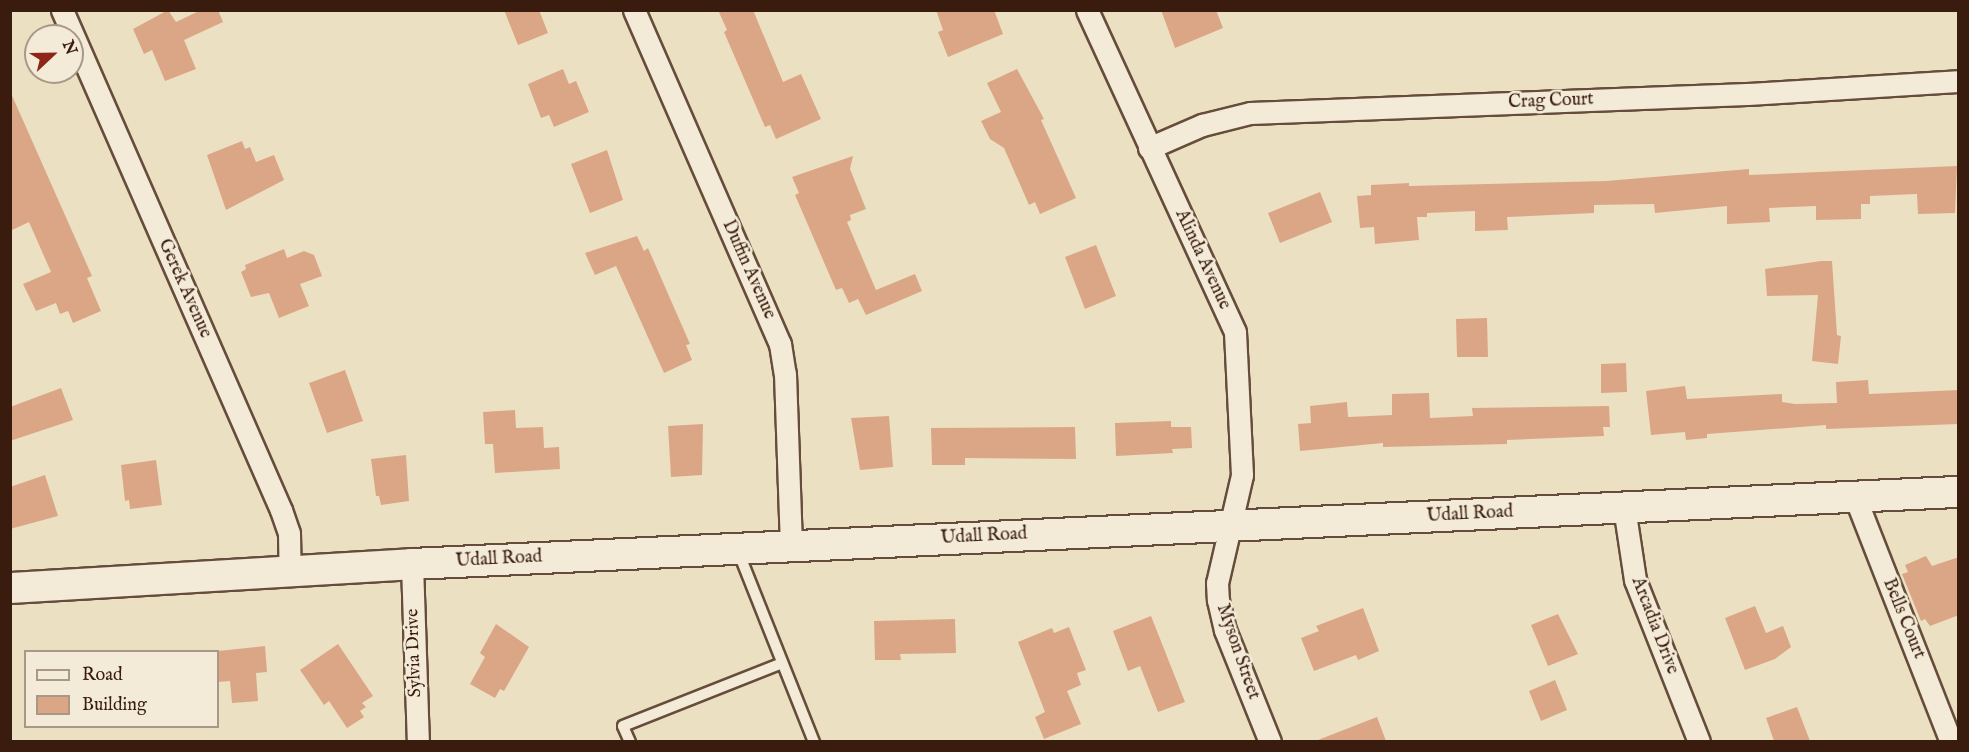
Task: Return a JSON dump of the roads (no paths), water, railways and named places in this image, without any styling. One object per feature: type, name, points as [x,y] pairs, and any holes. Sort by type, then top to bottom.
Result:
[{"type":"main road","name":"Udall Road","points":[[10,588],[411,564],[1959,492]]},
{"type":"street","name":"Gerek Avenue","points":[[62,10],[281,510],[289,533],[290,572]]},
{"type":"street","name":"Duffin Avenue","points":[[634,10],[780,344],[785,374],[791,546]]},
{"type":"street","name":"Alinda Avenue","points":[[1087,10],[1235,333],[1242,476],[1230,526]]},
{"type":"street","name":"Crag Court","points":[[1149,148],[1202,125],[1250,113],[1747,94],[1959,81]]},
{"type":"street","name":"Bells Court","points":[[1855,496],[1951,741]]},
{"type":"street","name":"Arcadia Drive","points":[[1624,507],[1635,580],[1699,741]]},
{"type":"street","name":"Myson Street","points":[[1230,526],[1217,583],[1218,600],[1225,630],[1270,741]]},
{"type":"street","name":"Sylvia Drive","points":[[411,564],[418,741]]},
{"type":"lane","points":[[736,548],[814,741]]},
{"type":"lane","points":[[630,741],[623,726],[782,663]]}]
